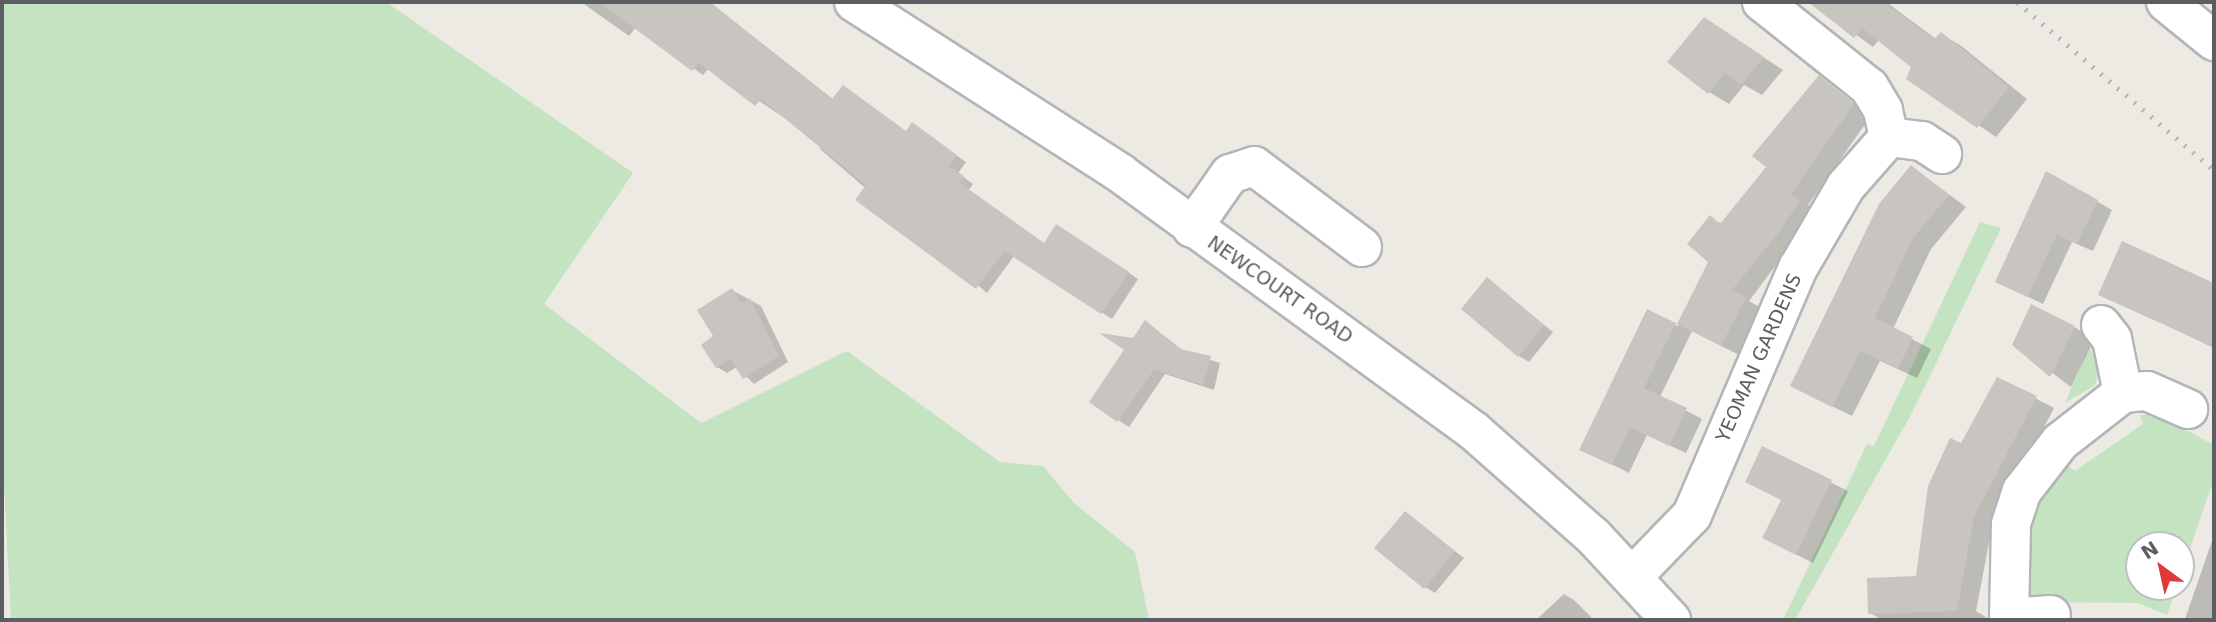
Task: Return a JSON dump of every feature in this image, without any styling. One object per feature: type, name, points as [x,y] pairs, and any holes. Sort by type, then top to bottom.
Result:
[{"type":"street","name":"NEWCOURT ROAD","points":[[854,2],[1121,173],[1192,228],[1475,432],[1632,577],[1671,620]]},
{"type":"street","points":[[1762,2],[1849,70],[1878,97],[1889,137],[1922,141],[1942,154]]},
{"type":"street","points":[[2166,2],[2214,41]]},
{"type":"street","name":"YEOMAN GARDENS","points":[[1632,577],[1692,515],[1798,268],[1846,186],[1889,137]]},
{"type":"street","points":[[1192,228],[1230,174],[1254,166],[1362,247]]},
{"type":"street","points":[[2101,325],[2112,339],[2123,393]]},
{"type":"street","points":[[2051,615],[2009,619],[2007,561],[2022,491],[2060,442],[2123,393],[2147,391],[2188,409]]},
{"type":"green space","points":[[2,2],[386,2],[633,173],[544,304],[701,423],[847,351],[1000,462],[1043,466],[1074,503],[1135,552],[1149,620],[11,620],[2,445]]},
{"type":"green space","points":[[1980,222],[2001,228],[1912,413],[1795,620],[1783,620],[1867,444],[1874,446]]},
{"type":"green space","points":[[2089,347],[2101,366],[2095,385],[2065,403]]},
{"type":"green space","points":[[2156,414],[2214,445],[2214,479],[2195,534],[2195,531],[2125,531],[2125,601],[2172,601],[2167,615],[2138,603],[2031,602],[2025,592],[2029,522],[2042,495],[2066,464],[2075,471],[2143,424],[2140,415]]},
{"type":"building","points":[[599,2],[710,2],[832,99],[843,85],[906,131],[912,122],[957,155],[949,166],[964,176],[960,183],[1044,243],[1056,224],[1129,272],[1101,314],[1004,251],[976,289],[855,200],[866,185],[761,99],[755,106],[699,63],[692,71]]},
{"type":"building","points":[[1808,2],[1883,2],[1934,39],[1941,32],[2009,87],[1977,128],[1906,79],[1911,67],[1862,28],[1854,38]]},
{"type":"building","points":[[1704,17],[1764,57],[1741,85],[1725,72],[1708,94],[1667,62]]},
{"type":"building","points":[[1819,75],[1854,104],[1791,194],[1800,200],[1779,232],[1732,290],[1746,297],[1721,346],[1677,324],[1708,262],[1687,244],[1710,215],[1720,224],[1766,167],[1752,156]]},
{"type":"building","points":[[1911,165],[1949,195],[1913,238],[1875,318],[1913,337],[1898,369],[1860,351],[1832,407],[1790,386],[1879,204]]},
{"type":"building","points":[[2046,171],[2098,200],[2077,244],[2057,235],[2027,297],[1995,282]]},
{"type":"building","points":[[2122,241],[2214,283],[2214,347],[2098,295]]},
{"type":"building","points":[[1487,277],[1544,325],[1518,357],[1461,309]]},
{"type":"building","points":[[732,288],[741,303],[750,298],[779,356],[743,379],[730,359],[716,368],[701,345],[713,336],[697,310]]},
{"type":"building","points":[[2031,304],[2075,326],[2050,377],[2012,345]]},
{"type":"building","points":[[1647,309],[1676,323],[1644,388],[1687,408],[1669,446],[1630,427],[1612,465],[1579,450]]},
{"type":"building","points":[[1145,320],[1180,349],[1211,356],[1203,385],[1154,370],[1117,422],[1089,402],[1124,350],[1099,333],[1133,338]]},
{"type":"building","points":[[1997,377],[2037,396],[1974,517],[1957,611],[1868,614],[1867,578],[1916,576],[1928,486],[1950,438],[1961,443]]},
{"type":"building","points":[[1762,446],[1832,480],[1796,555],[1762,538],[1781,500],[1745,482]]},
{"type":"building","points":[[1405,511],[1455,551],[1424,589],[1374,548]]},
{"type":"railway","points":[[2017,2],[2214,170]]}]
